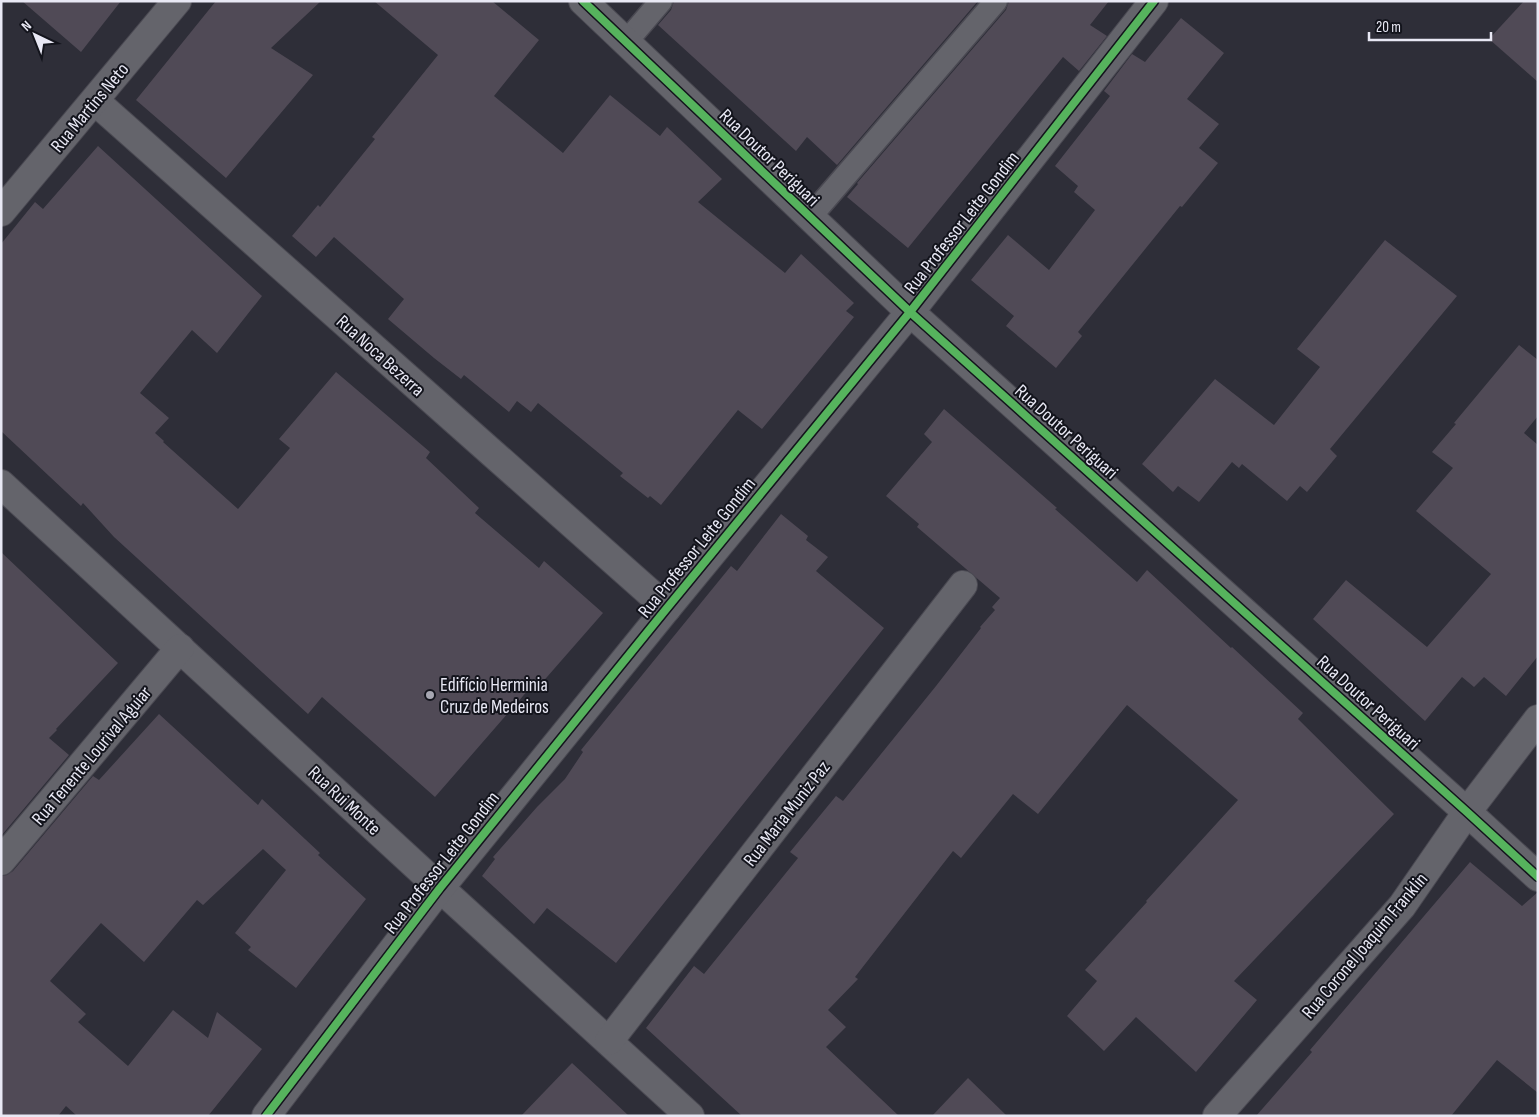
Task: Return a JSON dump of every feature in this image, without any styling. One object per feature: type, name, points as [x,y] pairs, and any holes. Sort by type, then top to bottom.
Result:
[{"type":"street","name":"Rua Martins Neto","points":[[1,212],[177,1]]},
{"type":"street","name":"Rua Doutor Periguari","points":[[583,1],[910,312],[1538,877]]},
{"type":"street","name":"Rua Professor Leite Gondim","points":[[266,1116],[440,888],[910,312],[1154,1]]},
{"type":"street","name":"Rua Noca Bezerra","points":[[95,101],[667,608]]},
{"type":"street","name":"Rua Rui Monte","points":[[1,484],[690,1116]]},
{"type":"street","name":"Rua Maria Muniz Paz","points":[[609,1041],[963,585]]},
{"type":"street","name":"Rua Tenente Lourival Aguiar","points":[[1,861],[180,648]]},
{"type":"street","name":"Rua Coronel Joaquim Franklin","points":[[1217,1116],[1402,906],[1467,812],[1538,719]]},
{"type":"lane","points":[[626,42],[661,1]]},
{"type":"lane","points":[[810,217],[996,1]]},
{"type":"building","points":[[22,1],[121,1],[81,52]]},
{"type":"building","points":[[216,1],[321,1],[271,48],[313,75],[226,178],[136,100]]},
{"type":"building","points":[[374,1],[492,1],[539,40],[494,96],[563,153],[610,95],[660,136],[667,127],[722,179],[698,202],[785,273],[801,254],[854,303],[846,311],[854,317],[762,429],[738,410],[661,505],[650,496],[648,498],[620,476],[623,473],[538,403],[531,412],[517,401],[509,412],[464,375],[461,379],[434,358],[388,319],[404,299],[334,237],[316,257],[292,236],[318,205],[320,207],[375,139],[372,137],[438,55]]},
{"type":"building","points":[[674,1],[978,1],[837,165],[807,137],[796,151],[658,25],[671,10]]},
{"type":"building","points":[[1009,1],[1109,1],[1090,25],[1107,36],[1079,71],[1063,57],[908,248],[847,197],[1006,10]]},
{"type":"building","points":[[1524,1],[1538,1],[1538,82],[1489,39]]},
{"type":"building","points":[[1181,18],[1224,53],[1187,99],[1219,124],[1199,148],[1218,163],[1182,207],[1180,206],[1078,332],[1082,336],[1056,368],[1006,326],[1014,316],[971,280],[1008,235],[1049,270],[1095,210],[1074,192],[1078,186],[1055,166],[1110,96],[1104,91],[1132,54],[1145,62]]},
{"type":"building","points":[[98,146],[262,296],[217,353],[192,330],[140,393],[169,418],[155,433],[163,442],[238,509],[290,448],[279,439],[336,372],[430,452],[426,458],[479,508],[475,513],[539,568],[544,561],[603,613],[540,685],[536,681],[435,797],[322,697],[308,714],[114,537],[83,503],[81,506],[1,431],[1,244],[35,202],[43,209]]},
{"type":"building","points":[[1385,240],[1457,296],[1330,449],[1337,456],[1307,492],[1300,486],[1287,501],[1242,464],[1239,468],[1232,462],[1199,502],[1178,486],[1173,492],[1142,464],[1215,379],[1274,425],[1320,367],[1297,349]]},
{"type":"building","points":[[1519,345],[1538,360],[1538,416],[1524,433],[1538,445],[1538,656],[1506,696],[1484,677],[1474,687],[1462,677],[1425,721],[1313,619],[1346,580],[1427,647],[1491,574],[1416,511],[1453,468],[1432,452]]},
{"type":"building","points":[[944,409],[1057,508],[1055,509],[1137,582],[1147,570],[1303,713],[1298,719],[1394,814],[1234,981],[1257,1000],[1196,1072],[1136,1017],[1104,1051],[1067,1016],[1097,981],[1085,970],[1238,800],[1127,705],[1038,814],[1013,794],[961,858],[953,851],[855,977],[858,979],[828,1010],[846,1027],[826,1047],[899,1116],[742,1116],[646,1028],[694,966],[704,974],[798,858],[790,852],[836,796],[843,801],[995,610],[992,607],[1000,598],[917,527],[919,524],[886,496],[932,442],[924,434]]},
{"type":"building","points":[[781,514],[808,536],[806,540],[828,557],[816,571],[884,628],[616,963],[547,908],[534,924],[482,876],[495,859],[493,857],[537,807],[565,779],[583,752],[581,750],[731,566],[737,571]]},
{"type":"building","points":[[1,552],[118,663],[49,738],[69,755],[1,836]]},
{"type":"building","points":[[159,714],[258,805],[262,799],[320,853],[318,855],[366,899],[296,988],[248,950],[251,947],[235,933],[286,870],[263,849],[203,905],[197,900],[144,962],[101,923],[50,981],[86,1014],[78,1022],[128,1066],[173,1010],[208,1038],[217,1012],[262,1049],[208,1116],[77,1116],[66,1106],[58,1116],[1,1116],[1,876],[13,871],[93,776],[99,780]]},
{"type":"building","points":[[1470,862],[1522,906],[1538,892],[1538,1093],[1497,1060],[1451,1116],[1256,1116],[1312,1052],[1310,1050]]},
{"type":"building","points":[[572,1063],[599,1088],[629,1116],[521,1116]]},
{"type":"building","points":[[968,1078],[1007,1116],[932,1116]]},
{"type":"cycle path","points":[[583,1],[910,312],[1538,877]]},
{"type":"cycle path","points":[[266,1116],[440,888],[910,312],[1154,1]]},
{"type":"place","name":"Edifício Herminia Cruz de Medeiros","points":[[430,695]]}]
